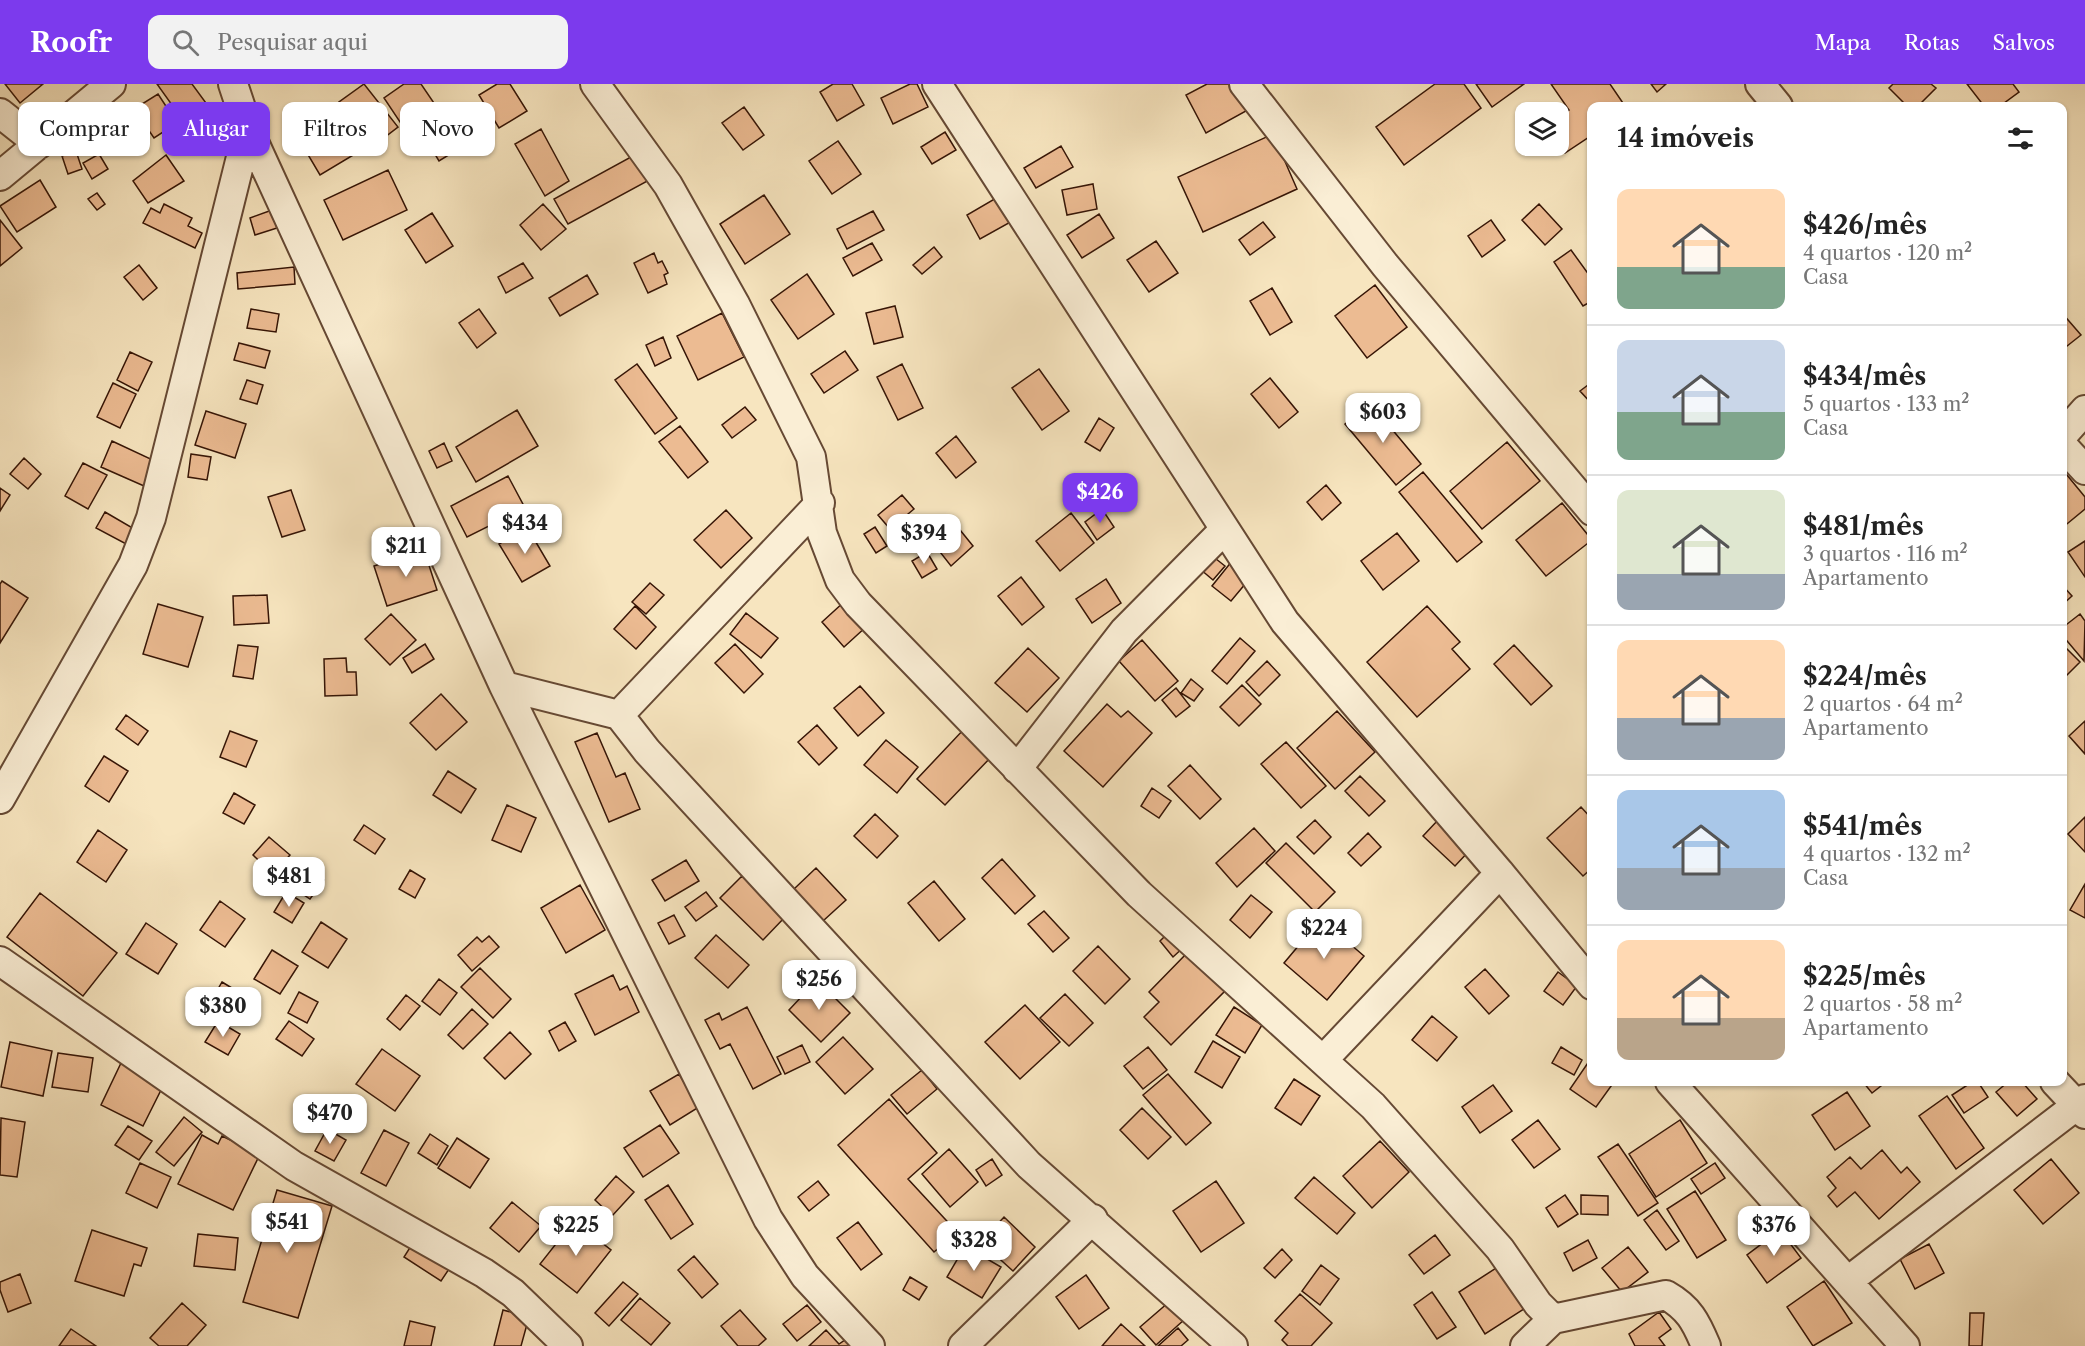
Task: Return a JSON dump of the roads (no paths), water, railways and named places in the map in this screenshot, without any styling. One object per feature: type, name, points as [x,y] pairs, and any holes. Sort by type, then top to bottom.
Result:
[{"type":"street","points":[[89,102],[111,84]]},
{"type":"street","points":[[233,84],[239,102]]},
{"type":"street","points":[[595,84],[668,185],[735,304],[812,457],[820,503],[822,533],[840,580],[858,604],[1139,894],[1372,1106],[1500,1249],[1538,1304],[1553,1319]]},
{"type":"street","points":[[937,84],[1285,622],[1500,873],[1587,979]]},
{"type":"street","points":[[1244,84],[1385,265],[1587,505]]},
{"type":"street","points":[[1760,84],[1775,102]]},
{"type":"street","points":[[0,113],[18,127]]},
{"type":"street","points":[[0,176],[24,156]]},
{"type":"street","points":[[0,799],[133,566],[151,518],[241,156]]},
{"type":"street","points":[[260,156],[504,686],[768,1219],[805,1276],[870,1346]]},
{"type":"street","points":[[2067,430],[2085,410]]},
{"type":"street","points":[[2067,450],[2085,470]]},
{"type":"street","points":[[619,715],[820,503]]},
{"type":"street","points":[[1017,769],[1124,631],[1224,530]]},
{"type":"street","points":[[504,686],[619,715],[647,751],[1029,1165],[1093,1219],[1233,1346]]},
{"type":"street","points":[[1323,1060],[1500,873]]},
{"type":"street","points":[[0,961],[294,1166],[484,1273],[513,1293],[568,1346]]},
{"type":"street","points":[[1674,1086],[1905,1346]]},
{"type":"street","points":[[1848,1281],[2082,1106],[2060,1086]]},
{"type":"street","points":[[963,1346],[1093,1219]]},
{"type":"street","points":[[1525,1346],[1553,1319],[1666,1295],[1682,1304],[1694,1316],[1706,1346]]}]
